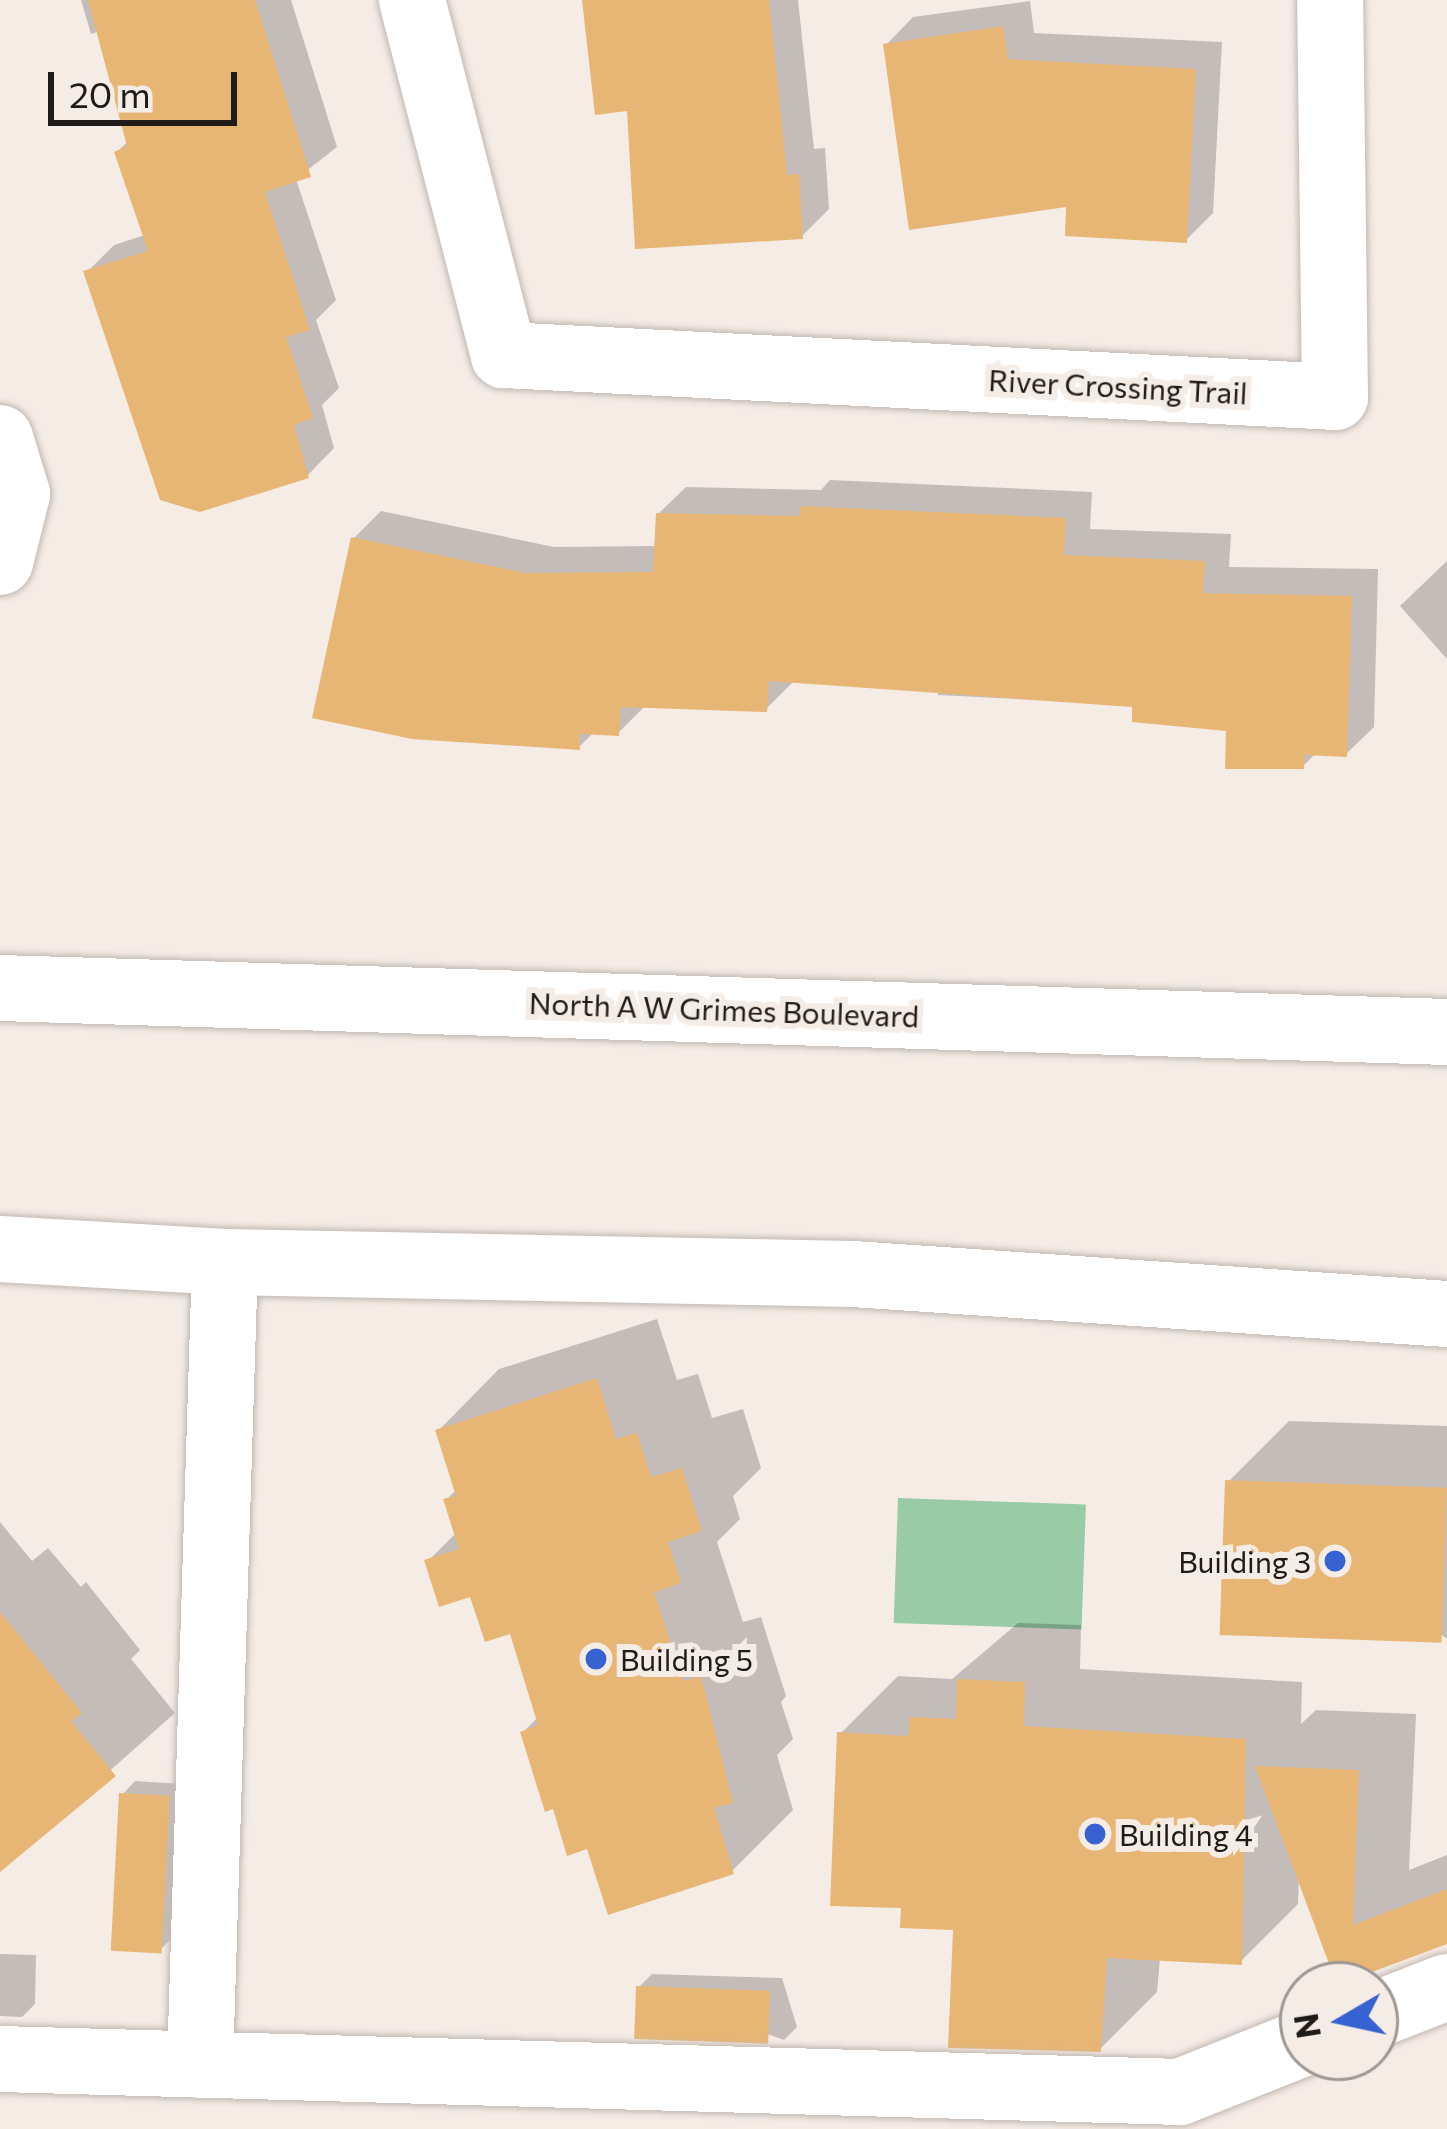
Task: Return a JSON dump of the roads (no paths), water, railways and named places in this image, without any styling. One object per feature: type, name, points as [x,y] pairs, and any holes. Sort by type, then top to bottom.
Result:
[{"type":"street","name":"River Crossing Trail","points":[[412,0],[504,355],[1335,397],[1330,0]]},
{"type":"street","points":[[0,438],[17,494],[0,562]]},
{"type":"street","name":"North A W Grimes Boulevard","points":[[0,988],[1447,1032]]},
{"type":"street","points":[[0,1249],[225,1262],[853,1274],[1447,1313]]},
{"type":"street","points":[[200,2065],[225,1262]]},
{"type":"street","points":[[1399,2006],[1447,1987]]},
{"type":"street","points":[[0,2059],[1180,2092],[1279,2053]]},
{"type":"place","name":"Building 3","points":[[1335,1561]]},
{"type":"place","name":"Building 5","points":[[596,1659]]},
{"type":"place","name":"Building 4","points":[[1095,1834]]}]
